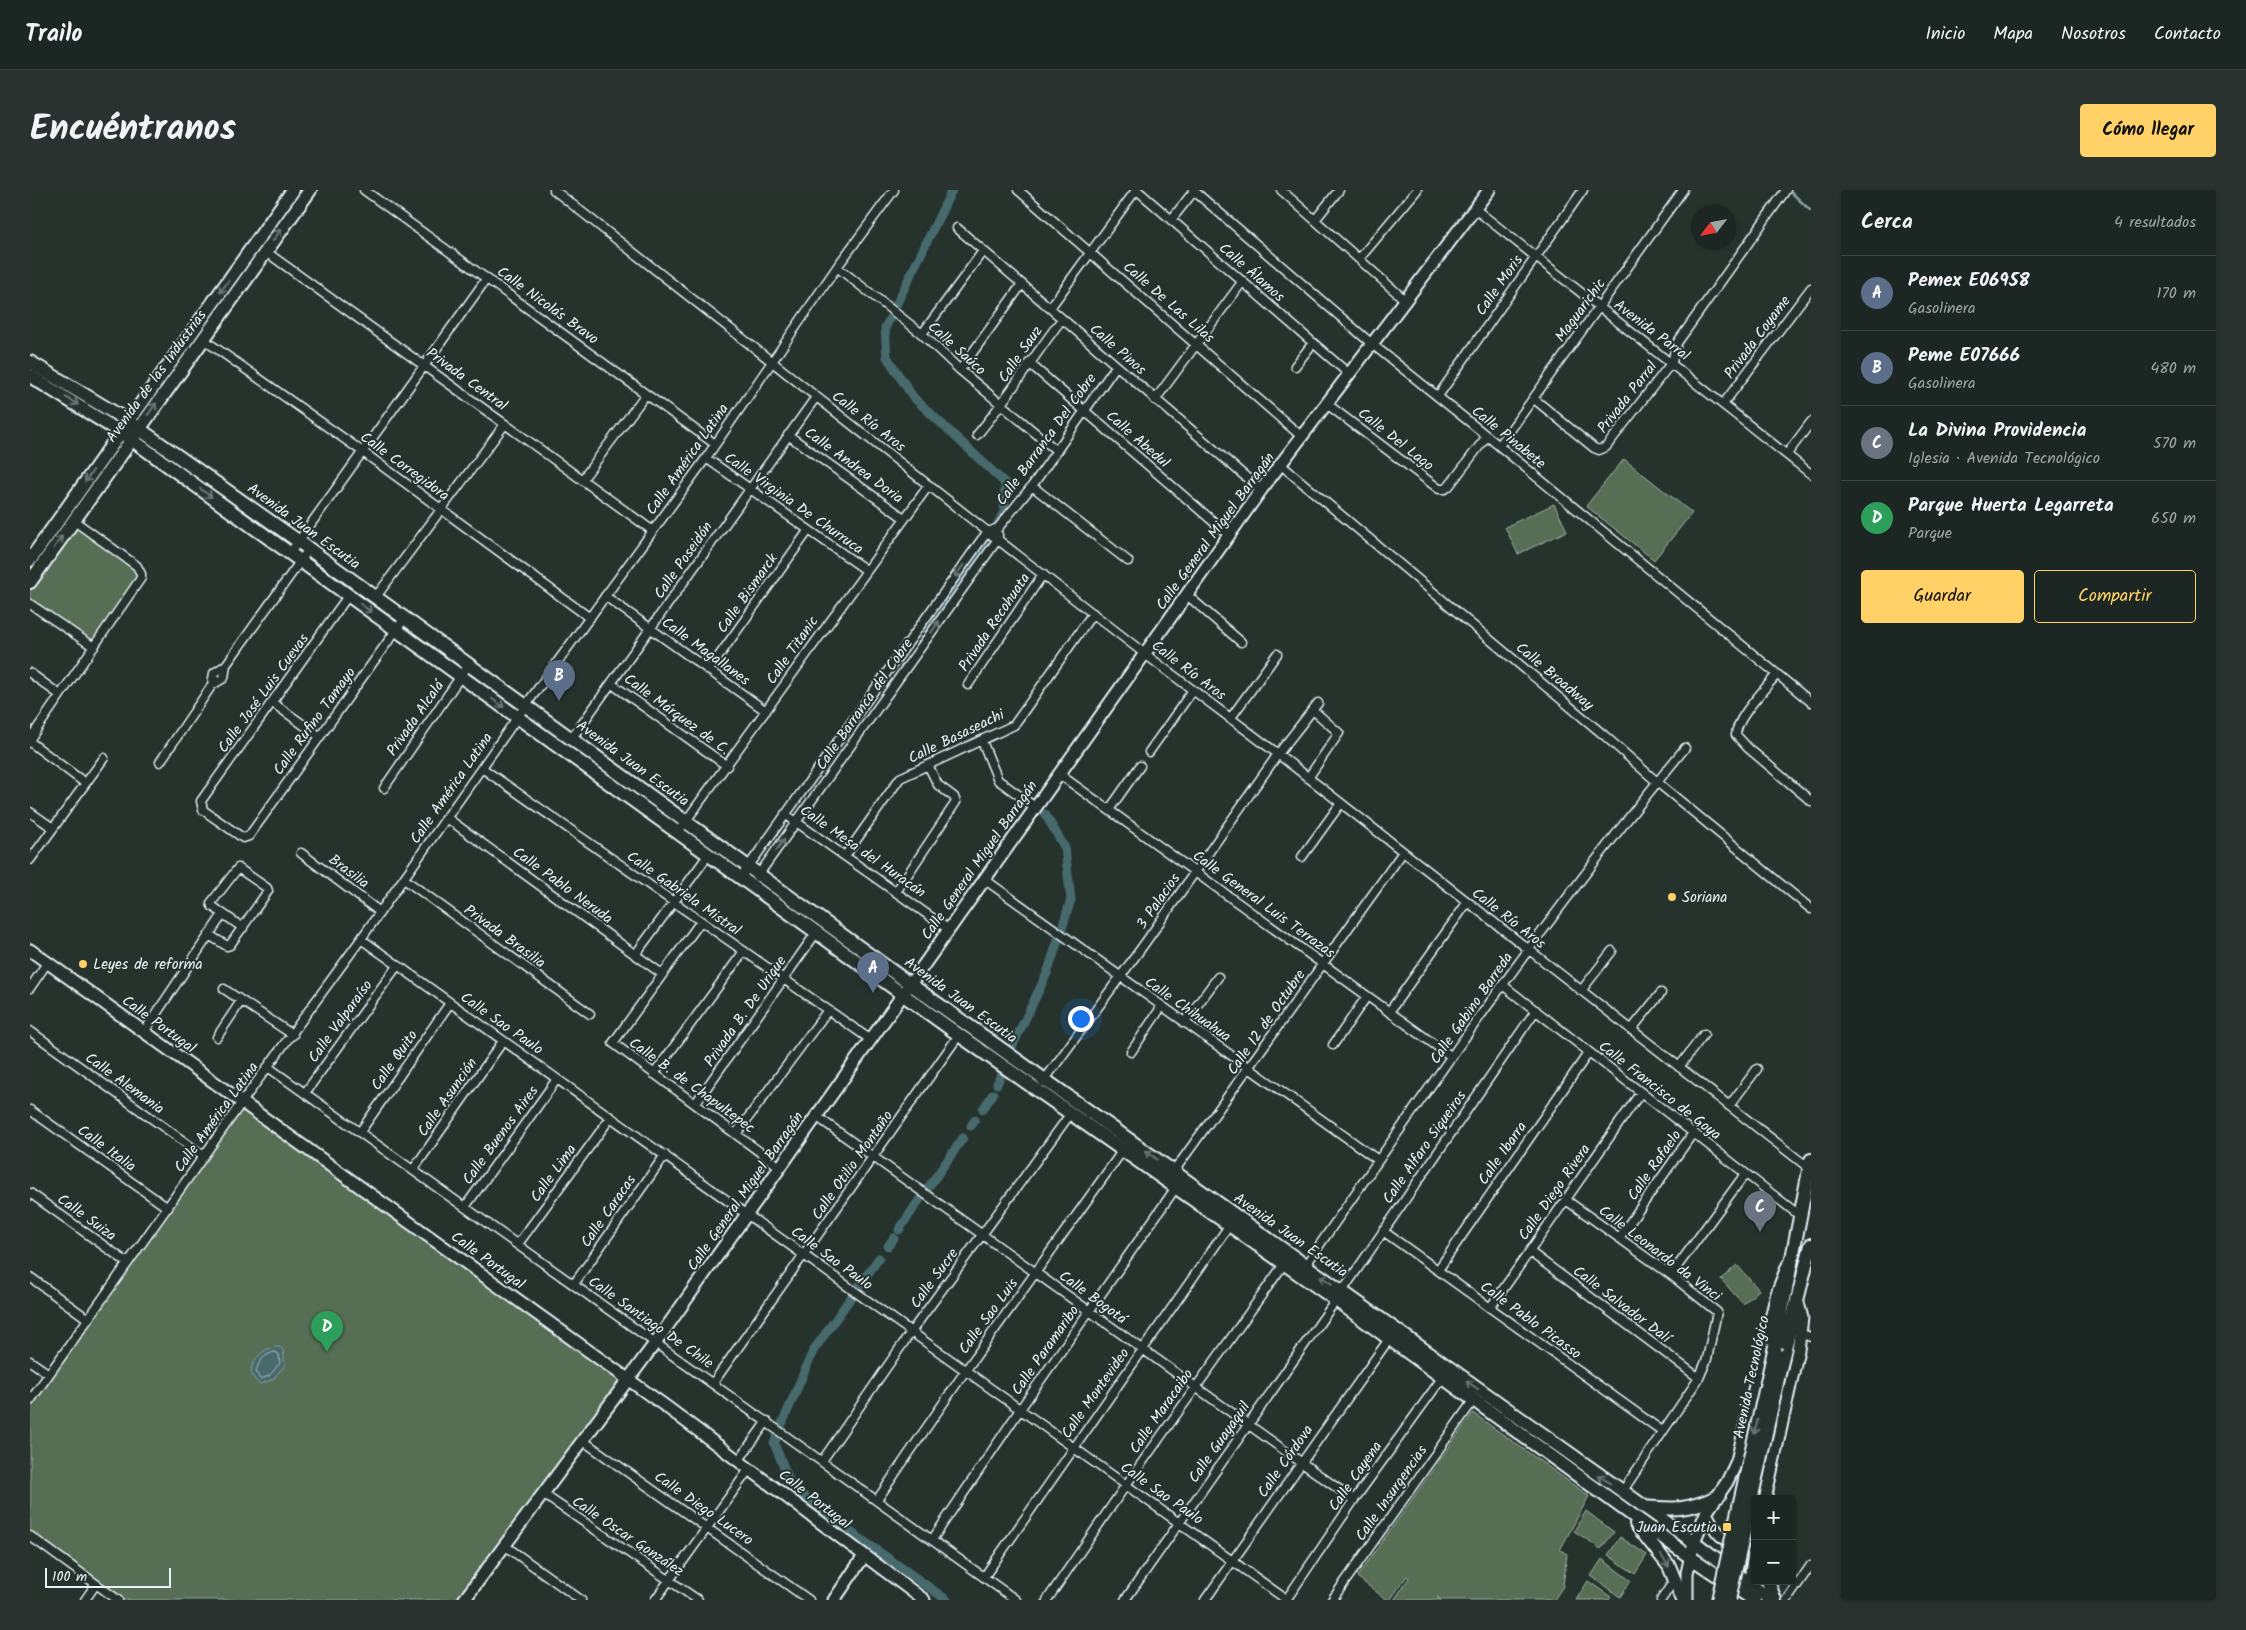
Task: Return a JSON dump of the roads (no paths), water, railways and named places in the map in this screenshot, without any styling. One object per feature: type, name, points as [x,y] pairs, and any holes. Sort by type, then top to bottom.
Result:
[{"type":"main road","name":"Avenida de las Industrias","points":[[160,387],[203,339],[293,190]]},
{"type":"main road","name":"Avenida de las Industrias","points":[[30,582],[160,387],[244,270],[265,251],[310,190]]},
{"type":"main road","name":"Calle General Miguel Barragán","points":[[464,1600],[582,1440],[629,1380],[1261,490],[1488,190]]},
{"type":"main road","name":"Avenida Juan Escutia","points":[[30,362],[298,541],[375,598],[400,624],[461,676],[682,826],[750,875],[907,989],[959,1036],[999,1063],[1028,1076],[1045,1080],[1175,1180],[1229,1226],[1284,1264],[1339,1296],[1446,1373],[1694,1542],[1749,1595]]},
{"type":"main road","name":"Avenida Juan Escutia","points":[[30,376],[98,417],[130,430],[348,596],[469,664],[572,738],[682,826],[709,854],[750,875],[816,933],[1006,1052],[1038,1090],[1123,1150],[1175,1180],[1305,1266],[1389,1339],[1446,1373],[1473,1401],[1690,1557],[1749,1595],[1771,1600]]},
{"type":"main road","points":[[98,417],[107,435],[105,454]]},
{"type":"main road","name":"Avenida de las Industrias","points":[[30,560],[105,454],[130,430]]},
{"type":"main road","name":"Calle Portugal","points":[[30,950],[629,1380],[750,1468],[924,1600]]},
{"type":"main road","points":[[999,1063],[1006,1052]]},
{"type":"main road","name":"Avenida Tecnológico","points":[[1718,1600],[1775,1346],[1810,1164]]},
{"type":"main road","name":"Avenida Tecnológico","points":[[1729,1600],[1783,1356],[1797,1299],[1808,1271],[1811,1245]]},
{"type":"main road","points":[[1685,1600],[1690,1557],[1694,1542],[1706,1514],[1719,1496],[1737,1461],[1777,1293],[1791,1259]]},
{"type":"main road","points":[[1766,1495],[1806,1335],[1797,1299]]},
{"type":"main road","points":[[1643,1507],[1686,1508],[1719,1496]]},
{"type":"main road","points":[[1624,1509],[1669,1566],[1685,1600]]},
{"type":"main road","points":[[1706,1514],[1714,1530],[1726,1540],[1739,1542],[1751,1539]]},
{"type":"main road","points":[[834,1600],[864,1556]]},
{"type":"main road","points":[[1749,1595],[1751,1580]]},
{"type":"main road","points":[[1769,1585],[1775,1600]]},
{"type":"street","name":"Calle Nicolás Bravo","points":[[364,190],[715,444]]},
{"type":"street","name":"Calle Río Aros","points":[[554,190],[1145,654],[1278,754],[1729,1106],[1810,1164]]},
{"type":"street","name":"Calle América Latina","points":[[30,1401],[242,1102],[361,940],[518,716],[706,458],[837,267],[894,190]]},
{"type":"street","name":"Calle De Las Lilas","points":[[1018,190],[1301,436]]},
{"type":"street","points":[[1050,308],[1137,190]]},
{"type":"street","name":"Calle Álamos","points":[[1137,190],[1349,374]]},
{"type":"street","points":[[1281,190],[1405,300]]},
{"type":"street","points":[[1315,220],[1340,190]]},
{"type":"street","points":[[1360,260],[1417,190]]},
{"type":"street","name":"Calle Moris","points":[[1438,396],[1584,190]]},
{"type":"street","name":"Maguarichic","points":[[1499,446],[1683,190]]},
{"type":"street","points":[[1672,362],[1677,343],[1786,190]]},
{"type":"street","points":[[1171,220],[1194,191]]},
{"type":"street","name":"Calle Pinabete","points":[[1194,191],[1372,344],[1811,702]]},
{"type":"street","name":"Avenida Parral","points":[[1475,209],[1724,403],[1811,474]]},
{"type":"street","name":"Calle Pinos","points":[[957,228],[1261,490]]},
{"type":"street","name":"Privada Central","points":[[265,251],[653,531]]},
{"type":"street","points":[[922,334],[983,251]]},
{"type":"street","name":"Calle Saúco","points":[[837,267],[922,334],[960,370],[1056,451]]},
{"type":"street","points":[[290,553],[487,278]]},
{"type":"street","points":[[1155,400],[1243,281]]},
{"type":"street","points":[[960,370],[1022,284]]},
{"type":"street","name":"Privada Coyame","points":[[1724,403],[1811,288]]},
{"type":"street","name":"Calle Sauz","points":[[977,435],[1002,405],[1029,363],[1062,319]]},
{"type":"street","name":"Calle Corregidora","points":[[203,339],[363,452],[590,618]]},
{"type":"street","points":[[1295,366],[1313,343]]},
{"type":"street","name":"Privada Parral","points":[[1533,398],[1594,448],[1602,450],[1672,362]]},
{"type":"street","name":"Calle Abedul","points":[[1029,363],[1229,535]]},
{"type":"street","name":"Calle Barranca Del Cobre","points":[[988,532],[998,528],[1032,486],[1116,366]]},
{"type":"street","points":[[582,480],[646,394]]},
{"type":"street","name":"Calle Poseidón","points":[[572,738],[816,397]]},
{"type":"street","name":"Calle Del Lago","points":[[1327,404],[1433,485],[1443,489],[1449,486],[1487,436]]},
{"type":"street","points":[[1787,454],[1811,422]]},
{"type":"street","points":[[375,598],[505,424]]},
{"type":"street","name":"Calle Andrea Doria","points":[[788,434],[904,518]]},
{"type":"street","name":"Calle Virginia De Churruca","points":[[706,458],[866,570]]},
{"type":"street","name":"Calle Broadway","points":[[1280,464],[1605,736],[1657,782],[1811,909]]},
{"type":"street","name":"Calle Titanic","points":[[682,826],[929,485]]},
{"type":"street","points":[[1032,486],[1128,561]]},
{"type":"street","points":[[73,520],[137,566],[141,574],[139,583],[30,740],[85,783]]},
{"type":"street","name":"Calle Barranca Del Cobre","points":[[998,528],[998,539]]},
{"type":"street","name":"Calle Bismarck","points":[[709,670],[808,531]]},
{"type":"street","name":"Calle Barranca del Cobre","points":[[750,875],[785,814],[988,532]]},
{"type":"street","name":"Calle Barranca del Cobre","points":[[750,875],[797,822],[998,539]]},
{"type":"street","points":[[160,762],[212,685],[224,678],[226,665],[309,549]]},
{"type":"street","name":"Privada Recohuata","points":[[968,685],[1043,574]]},
{"type":"street","name":"Calle José Luis Cuevas","points":[[246,838],[201,806],[201,802],[348,596]]},
{"type":"street","name":"Calle Magallanes","points":[[605,596],[766,711]]},
{"type":"street","points":[[1187,596],[1241,642]]},
{"type":"street","points":[[30,604],[94,647]]},
{"type":"street","name":"Calle Basaseachi","points":[[845,856],[898,781],[928,765],[1011,727],[1018,721],[1093,613]]},
{"type":"street","name":"Calle Rufino Tamayo","points":[[246,838],[400,624]]},
{"type":"street","points":[[911,638],[921,646]]},
{"type":"street","points":[[1230,719],[1278,654]]},
{"type":"street","name":"Privada Alcalá","points":[[384,788],[469,664]]},
{"type":"street","points":[[30,673],[60,695]]},
{"type":"street","points":[[1777,674],[1746,714],[1738,726],[1736,735],[1748,748],[1811,801]]},
{"type":"street","name":"Calle Márquez de C.","points":[[612,684],[727,766]]},
{"type":"street","points":[[1149,752],[1193,690]]},
{"type":"street","points":[[273,703],[319,736]]},
{"type":"street","name":"3 Palacios","points":[[1038,1090],[1196,872],[1278,754],[1315,706],[1339,733],[1308,778]]},
{"type":"street","points":[[856,715],[867,722]]},
{"type":"street","points":[[982,741],[998,780],[1035,807]]},
{"type":"street","name":"Calle Gabino Barreda","points":[[1305,1266],[1378,1160],[1528,951],[1685,748]]},
{"type":"street","points":[[30,860],[104,758]]},
{"type":"street","points":[[896,892],[956,802],[954,797],[936,782],[928,765]]},
{"type":"street","points":[[1109,810],[1140,766]]},
{"type":"street","name":"Calle Gabriela Mistral","points":[[482,768],[871,1040]]},
{"type":"street","name":"Calle General Luis Terrazas","points":[[1059,774],[1452,1057]]},
{"type":"street","points":[[1302,857],[1341,803]]},
{"type":"street","points":[[30,812],[53,828]]},
{"type":"street","name":"Calle Mesa del Huracán","points":[[785,814],[948,929]]},
{"type":"street","name":"Calle Pablo Neruda","points":[[447,818],[662,974]]},
{"type":"street","name":"Calle 12 de Octubre","points":[[1175,1180],[1249,1069],[1403,852]]},
{"type":"street","name":"Brasilia","points":[[301,853],[380,912]]},
{"type":"street","points":[[635,955],[709,854]]},
{"type":"street","points":[[209,935],[229,946],[243,928],[268,890],[240,868],[234,870],[211,901],[212,906],[243,928]]},
{"type":"street","name":"Privada Brasilia","points":[[404,879],[590,1014]]},
{"type":"street","name":"Calle Chihuahua","points":[[984,879],[1378,1160]]},
{"type":"street","points":[[1389,1012],[1467,903]]},
{"type":"street","points":[[144,1032],[223,914]]},
{"type":"street","points":[[662,974],[701,921]]},
{"type":"street","name":"Privada B. De Urique","points":[[695,1104],[816,933]]},
{"type":"street","name":"Calle Sao Paulo","points":[[361,940],[747,1213],[843,1284],[1021,1408],[1287,1600]]},
{"type":"street","points":[[654,1074],[744,951]]},
{"type":"street","points":[[1581,991],[1612,951]]},
{"type":"street","points":[[30,988],[47,963]]},
{"type":"street","name":"Calle Valparaíso","points":[[305,1093],[398,966]]},
{"type":"street","name":"Calle B. de Chapultepec","points":[[662,974],[613,1042],[780,1167]]},
{"type":"street","points":[[1184,1023],[1218,976]]},
{"type":"street","name":"Calle Francisco de Goya","points":[[1504,986],[1799,1215]]},
{"type":"street","points":[[224,989],[293,1035]]},
{"type":"street","points":[[1631,1030],[1661,993]]},
{"type":"street","points":[[1333,1045],[1368,996]]},
{"type":"street","points":[[217,1037],[242,1002]]},
{"type":"street","name":"Calle Quito","points":[[360,1132],[450,1003]]},
{"type":"street","points":[[1131,1052],[1162,1006]]},
{"type":"street","points":[[736,1134],[828,1010]]},
{"type":"street","name":"Calle Alfaro Siqueiros","points":[[1339,1296],[1536,1010]]},
{"type":"street","name":"Calle Alemania","points":[[30,1032],[204,1156]]},
{"type":"street","points":[[1679,1067],[1704,1034]]},
{"type":"street","name":"Calle Otilio Montaño","points":[[713,1383],[959,1036]]},
{"type":"street","name":"Calle Asunción","points":[[413,1170],[503,1040]]},
{"type":"street","name":"Calle Ibarra","points":[[1438,1270],[1589,1052]]},
{"type":"street","name":"Calle Santiago De Chile","points":[[268,1067],[1016,1600]]},
{"type":"street","points":[[1729,1106],[1756,1069]]},
{"type":"street","name":"Calle Buenos Aires","points":[[465,1207],[557,1079]]},
{"type":"street","name":"Calle Diego Rivera","points":[[1490,1308],[1641,1092]]},
{"type":"street","name":"Calle Italia","points":[[30,1110],[168,1208]]},
{"type":"street","name":"Calle Sucre","points":[[822,1460],[981,1235],[1071,1113]]},
{"type":"street","name":"Calle Bogotá","points":[[816,1116],[1354,1500]]},
{"type":"street","name":"Calle Lima","points":[[518,1244],[611,1117]]},
{"type":"street","name":"Calle Rafaelo","points":[[1619,1238],[1693,1133]]},
{"type":"street","name":"Calle Sao Luis","points":[[877,1500],[966,1370],[1123,1150]]},
{"type":"street","name":"Calle Caracas","points":[[574,1284],[665,1155]]},
{"type":"street","points":[[1671,1276],[1745,1174]]},
{"type":"street","name":"Calle Paramaribo","points":[[932,1540],[1089,1311],[1175,1180]]},
{"type":"street","name":"Calle Suiza","points":[[30,1193],[128,1263]]},
{"type":"street","name":"Calle Leonardo da Vinci","points":[[1566,1200],[1671,1276],[1717,1312],[1707,1359],[1699,1378],[1622,1492]]},
{"type":"street","name":"Calle Montevideo","points":[[984,1577],[1229,1226]]},
{"type":"street","name":"Calle Pablo Picasso","points":[[1383,1231],[1662,1431]]},
{"type":"street","name":"Calle Salvador Dalí","points":[[1530,1252],[1699,1378]]},
{"type":"street","name":"Calle Maracaibo","points":[[1046,1600],[1195,1387],[1284,1264]]},
{"type":"street","points":[[30,1277],[88,1319]]},
{"type":"street","name":"Calle Guayaquil","points":[[1125,1600],[1339,1296]]},
{"type":"street","name":"Calle Córdova","points":[[1205,1600],[1389,1339]]},
{"type":"street","points":[[30,1361],[49,1374]]},
{"type":"street","name":"Calle Cayena","points":[[1287,1600],[1354,1500],[1446,1373]]},
{"type":"street","name":"Calle Insurgencias","points":[[1332,1600],[1473,1401]]},
{"type":"street","points":[[739,1460],[767,1421]]},
{"type":"street","name":"Calle Diego Lucero","points":[[582,1440],[809,1600]]},
{"type":"street","points":[[655,1600],[750,1468]]},
{"type":"street","name":"Calle Oscar González","points":[[543,1494],[698,1600]]},
{"type":"street","points":[[30,1536],[118,1600]]},
{"type":"street","points":[[504,1545],[581,1600]]},
{"type":"street","points":[[1787,1600],[1811,1565]]},
{"type":"street","points":[[1661,1600],[1675,1579]]},
{"type":"street","points":[[84,1600],[96,1584]]},
{"type":"water","points":[[274,1347],[280,1347],[283,1350],[285,1365],[272,1380],[260,1384],[254,1379],[252,1374],[254,1362],[262,1353]]},
{"type":"waterway","points":[[896,305],[952,190]]},
{"type":"waterway","points":[[1792,193],[1811,211]]},
{"type":"waterway","points":[[890,318],[885,328],[887,357],[913,397],[1005,483],[1004,512],[997,525]]},
{"type":"waterway","points":[[927,630],[991,535]]},
{"type":"waterway","points":[[1012,1047],[1048,971],[1071,900],[1065,848],[1045,814]]},
{"type":"waterway","points":[[997,1084],[1001,1074]]},
{"type":"waterway","points":[[983,1109],[993,1094]]},
{"type":"waterway","points":[[971,1126],[975,1120]]},
{"type":"waterway","points":[[928,1188],[963,1138]]},
{"type":"waterway","points":[[899,1230],[920,1199]]},
{"type":"waterway","points":[[888,1246],[894,1238]]},
{"type":"waterway","points":[[782,1424],[813,1351],[879,1258]]},
{"type":"waterway","points":[[777,1437],[774,1443],[791,1485],[817,1508],[947,1600]]},
{"type":"place","name":"Peme E07666","points":[[559,701]]},
{"type":"place","name":"Soriana","points":[[1672,897]]},
{"type":"place","name":"Leyes de reforma","points":[[83,964]]},
{"type":"place","name":"Pemex E06958","points":[[873,993]]},
{"type":"place","name":"La Divina Providencia","points":[[1760,1232]]},
{"type":"place","name":"Parque Huerta Legarreta","points":[[327,1352]]},
{"type":"place","name":"Juan Escutia","points":[[1727,1527]]}]
